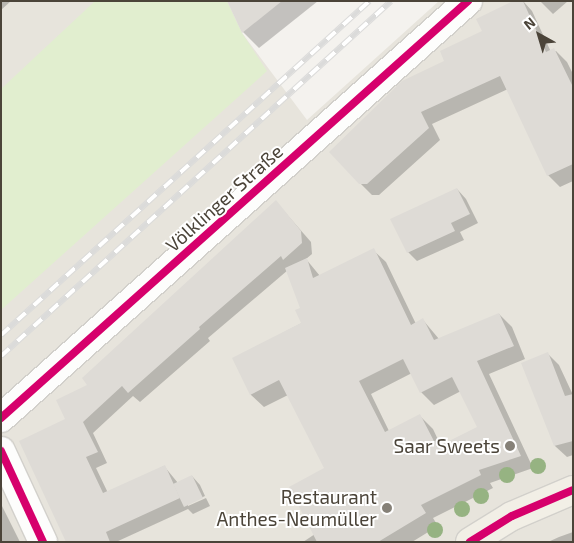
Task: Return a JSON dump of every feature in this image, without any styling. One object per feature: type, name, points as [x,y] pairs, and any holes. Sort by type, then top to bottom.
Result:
[{"type":"main road","points":[[470,542],[512,516],[573,490]]},
{"type":"street","name":"Völklinger Straße","points":[[1,418],[468,1]]},
{"type":"street","points":[[1,451],[43,542]]},
{"type":"shaded area","points":[[1,1],[227,1],[242,33],[307,120],[439,1],[573,1],[573,542],[1,542]]},
{"type":"green space","points":[[95,1],[227,1],[242,33],[267,71],[1,310],[1,89]]},
{"type":"building","points":[[227,1],[282,1],[242,33]]},
{"type":"building","points":[[513,1],[523,1],[546,52],[554,48],[573,87],[573,164],[547,176],[500,76],[421,112],[429,128],[367,184],[359,184],[329,152],[402,81],[444,61],[440,51],[482,31],[476,19]]},
{"type":"building","points":[[457,188],[470,214],[451,223],[455,231],[407,253],[390,219]]},
{"type":"building","points":[[276,200],[301,231],[302,243],[283,260],[281,256],[199,327],[200,329],[128,393],[122,386],[83,422],[98,452],[86,457],[103,493],[165,465],[180,498],[106,532],[110,542],[66,542],[19,441],[65,419],[56,400],[87,385],[82,378]]},
{"type":"building","points":[[374,248],[411,325],[423,318],[434,340],[499,313],[514,346],[477,361],[521,456],[479,470],[481,475],[421,505],[426,513],[378,542],[317,542],[289,487],[324,468],[279,380],[250,395],[232,358],[301,323],[295,310],[300,308],[285,268],[307,258],[313,278]],"holes":[[[403,359],[420,393],[452,377],[477,427],[437,447],[420,414],[385,432],[359,381]]]},
{"type":"building","points":[[548,352],[565,396],[573,394],[573,441],[554,446],[521,363]]},
{"type":"building","points":[[192,475],[203,498],[184,507],[173,484]]},
{"type":"railway","points":[[1,335],[369,1]]},
{"type":"railway","points":[[1,356],[391,1]]},
{"type":"cycle path","points":[[1,418],[468,1]]},
{"type":"cycle path","points":[[1,451],[43,542]]},
{"type":"cycle path","points":[[470,542],[512,516],[573,490]]},
{"type":"place","name":"Saar Sweets","points":[[510,446]]},
{"type":"place","name":"Restaurant Anthes-Neumüller","points":[[387,508]]}]
